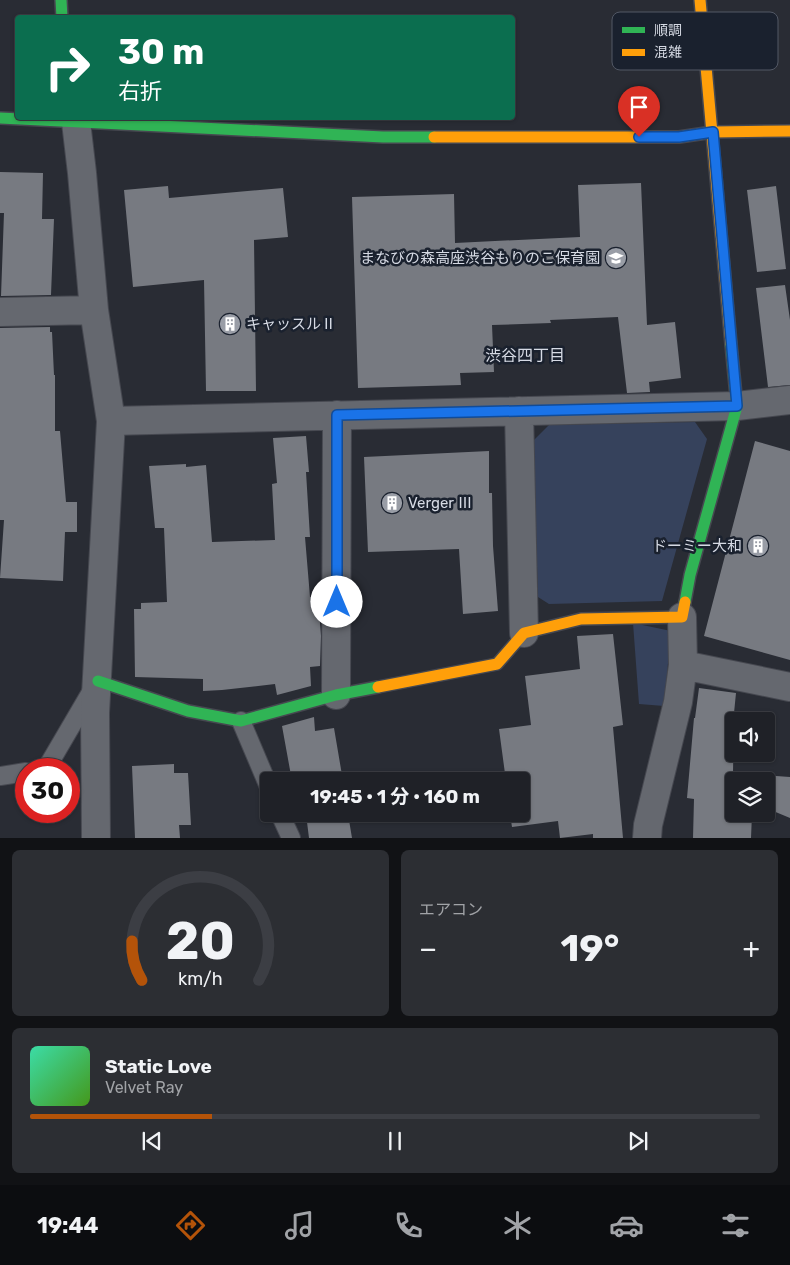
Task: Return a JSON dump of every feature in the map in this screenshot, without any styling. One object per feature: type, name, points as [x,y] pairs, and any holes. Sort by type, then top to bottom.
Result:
[{"type":"street","points":[[61,0],[62,15]]},
{"type":"street","points":[[647,838],[648,826],[678,702],[683,664],[682,617],[690,575],[737,406],[707,70]]},
{"type":"street","points":[[0,118],[15,118]]},
{"type":"street","points":[[96,838],[95,712],[111,420],[94,310],[76,120],[383,137],[679,137],[713,132],[790,131]]},
{"type":"street","points":[[0,312],[94,310]]},
{"type":"street","points":[[111,420],[737,406],[790,400]]},
{"type":"street","points":[[519,411],[524,633]]},
{"type":"street","points":[[336,696],[337,415]]},
{"type":"street","points":[[98,681],[188,711],[241,721],[336,696],[497,664],[524,633],[581,619],[682,617]]},
{"type":"street","points":[[683,664],[790,687]]},
{"type":"lane","points":[[52,758],[98,681]]},
{"type":"lane","points":[[241,721],[263,772]]},
{"type":"lane","points":[[0,776],[15,774]]},
{"type":"lane","points":[[283,822],[290,838]]},
{"type":"shaded area","points":[[695,422],[707,439],[662,601],[549,604],[538,597],[533,441],[549,425]]},
{"type":"shaded area","points":[[633,623],[671,631],[664,706],[639,704]]},
{"type":"building","points":[[0,172],[43,173],[42,219],[54,219],[51,295],[1,296],[4,213],[0,213]]},
{"type":"building","points":[[641,183],[647,325],[675,322],[681,378],[649,382],[650,392],[627,393],[618,317],[550,320],[551,323],[492,325],[494,372],[460,373],[461,385],[358,388],[352,197],[454,194],[455,243],[580,237],[578,185]]},
{"type":"building","points":[[168,186],[169,198],[283,188],[288,237],[254,240],[256,391],[206,391],[204,280],[133,287],[124,190]]},
{"type":"building","points":[[776,186],[786,269],[757,272],[747,190]]},
{"type":"building","points":[[785,285],[790,320],[790,385],[768,387],[756,288]]},
{"type":"building","points":[[50,327],[55,375],[55,431],[60,431],[66,502],[77,502],[77,532],[65,532],[63,581],[0,578],[4,520],[0,520],[0,328]]},
{"type":"building","points":[[306,436],[309,472],[306,472],[310,537],[305,537],[310,597],[318,597],[321,636],[320,666],[310,667],[311,686],[277,695],[275,684],[203,691],[203,679],[135,677],[134,609],[141,609],[141,603],[167,602],[164,528],[155,528],[149,466],[186,464],[186,467],[206,465],[212,542],[275,540],[272,484],[277,483],[273,438]]},
{"type":"building","name":"ドーミー大和","points":[[755,441],[790,451],[790,660],[704,636]]},
{"type":"building","points":[[489,451],[489,493],[492,493],[493,546],[498,611],[463,614],[459,549],[368,552],[364,457]]},
{"type":"building","points":[[613,634],[623,725],[613,727],[623,838],[593,838],[593,834],[560,838],[558,821],[512,827],[511,822],[530,822],[530,772],[505,772],[499,729],[531,725],[525,676],[580,669],[577,636]]},
{"type":"building","points":[[699,688],[736,693],[734,712],[725,712],[725,762],[733,762],[733,772],[725,772],[725,822],[752,822],[751,838],[693,838],[694,799],[687,798]]},
{"type":"building","points":[[314,717],[315,731],[334,728],[341,772],[290,772],[282,726]]},
{"type":"building","points":[[174,764],[174,773],[188,773],[191,825],[179,825],[180,838],[135,838],[132,766]]},
{"type":"building","points":[[775,776],[790,777],[790,818],[775,812]]},
{"type":"building","points":[[307,822],[349,822],[352,838],[309,838]]},
{"type":"traffic: fast","points":[[61,0],[62,15]]},
{"type":"traffic: fast","points":[[0,118],[15,119]]},
{"type":"traffic: fast","points":[[40,120],[383,137],[434,137]]},
{"type":"traffic: fast","points":[[685,602],[690,575],[737,406],[731,344]]},
{"type":"traffic: fast","points":[[98,681],[188,711],[241,721],[336,695],[378,687]]},
{"type":"traffic: slow","points":[[700,0],[701,12]]},
{"type":"traffic: slow","points":[[706,70],[731,344]]},
{"type":"traffic: slow","points":[[434,137],[679,137],[713,132],[790,131]]},
{"type":"traffic: slow","points":[[378,687],[497,664],[524,633],[581,619],[682,617],[685,602]]},
{"type":"place","name":"まなびの森高座渋谷もりのこ保育園","points":[[616,258]]},
{"type":"place","name":"キャッスルⅡ","points":[[230,324]]},
{"type":"place","name":"Verger Ⅲ","points":[[392,503]]},
{"type":"place","name":"ドーミー大和","points":[[758,546]]},
{"type":"district","name":"渋谷四丁目","points":[[525,355]]},
{"type":"route","points":[[337,602],[337,415],[737,406],[713,132],[679,137],[639,137]]}]
